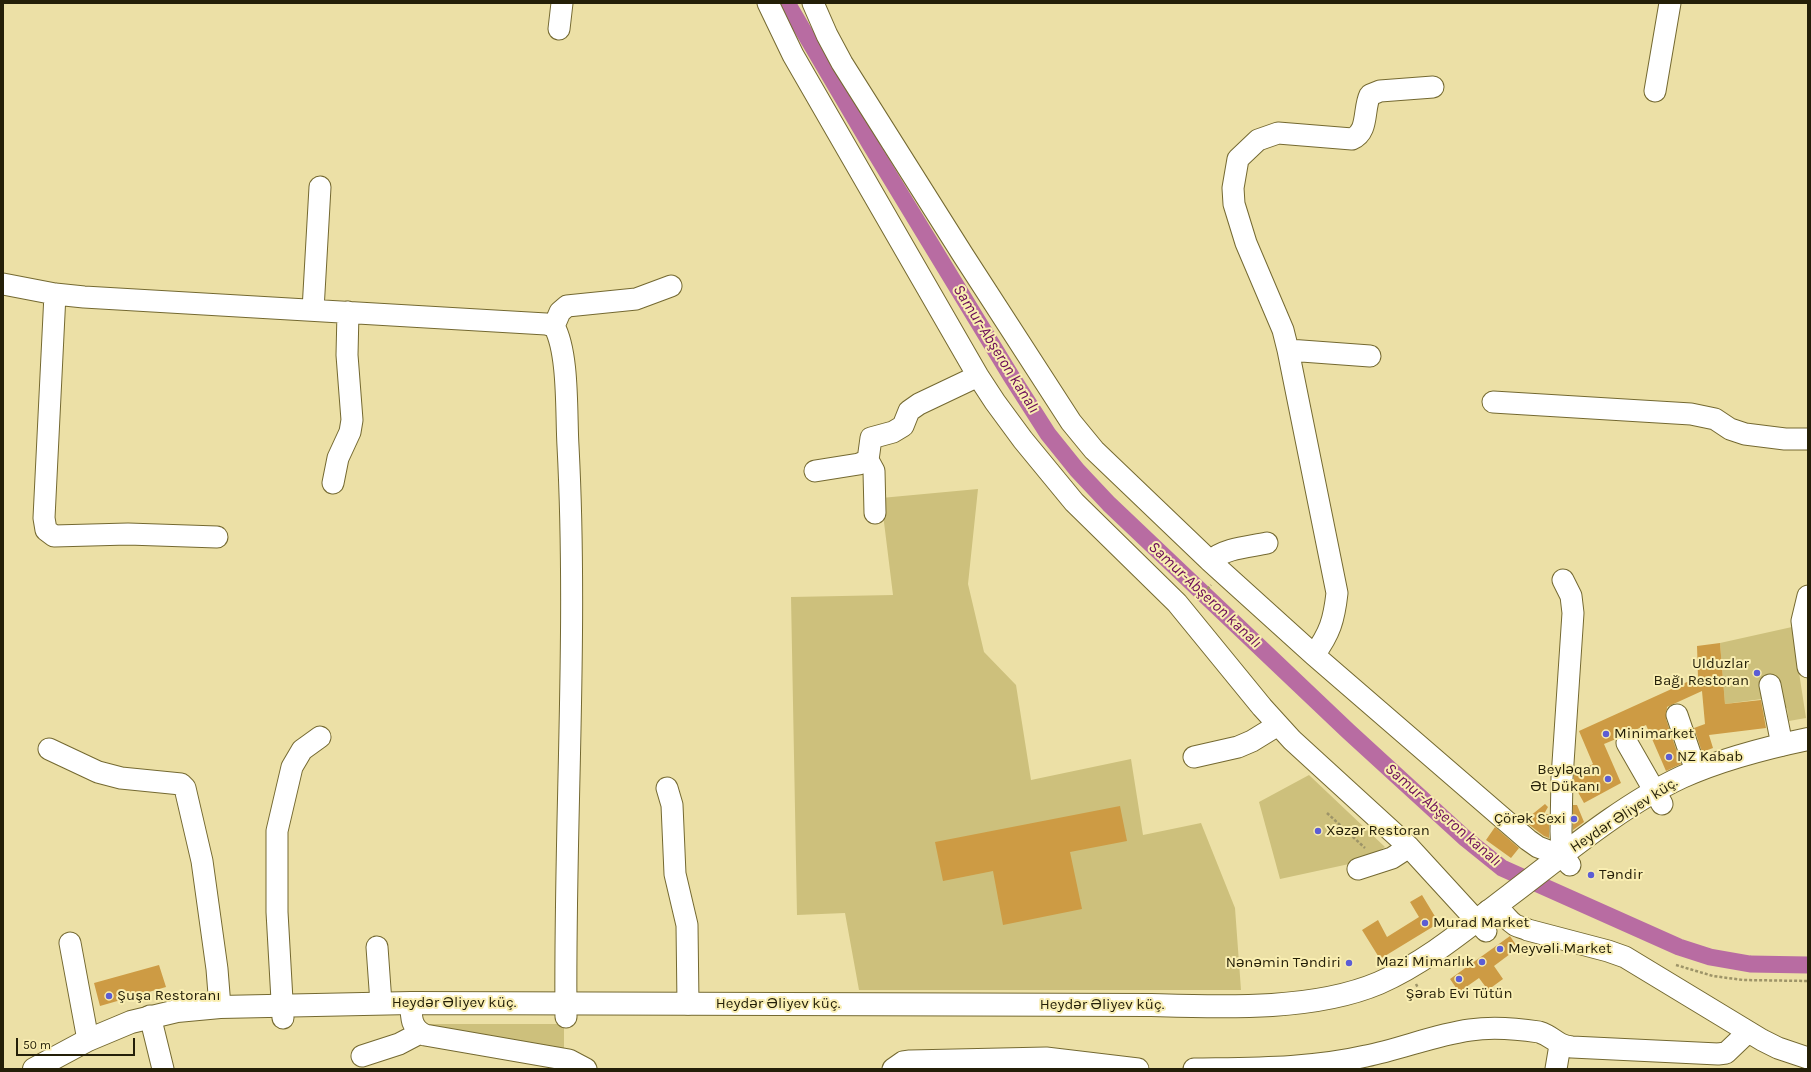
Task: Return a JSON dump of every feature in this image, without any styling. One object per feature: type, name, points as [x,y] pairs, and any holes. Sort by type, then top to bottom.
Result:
[{"type":"main road","name":"Heydər Əliyev küç.","points":[[566,1010],[1255,1020],[1327,1012],[1352,1007],[1381,997],[1414,981],[1438,966],[1496,914],[1563,863],[1696,771],[1714,764],[1808,739]]},
{"type":"main road","name":"Heydər Əliyev küç.","points":[[1659,798],[1685,791],[1758,765],[1808,754]]},
{"type":"main road","name":"Heydər Əliyev küç.","points":[[64,1069],[177,1011],[220,1007],[414,1017],[688,1004],[1151,1005],[1222,1007],[1292,1002],[1349,993],[1380,982],[1496,914]]},
{"type":"main road","name":"Heydər Əliyev küç.","points":[[34,1069],[88,1040],[120,1026],[197,1021],[283,1011],[380,1003],[414,1017]]},
{"type":"street","points":[[559,29],[562,3]]},
{"type":"street","points":[[768,3],[793,56],[978,376],[995,402],[1023,440],[1074,502],[1176,603],[1292,740],[1409,847],[1496,914],[1516,926],[1602,949],[1625,957],[1748,1032],[1778,1048],[1808,1058]]},
{"type":"street","points":[[813,3],[827,35],[842,63],[963,255],[1071,422],[1094,450],[1210,561],[1314,655],[1522,835],[1563,863]]},
{"type":"street","points":[[1655,91],[1670,3]]},
{"type":"street","points":[[1314,655],[1328,635],[1335,616],[1337,592],[1283,330],[1246,243],[1234,204],[1234,188],[1238,159],[1258,140],[1278,133],[1352,139],[1363,131],[1367,102],[1370,95],[1380,91],[1433,87]]},
{"type":"street","points":[[313,310],[320,187]]},
{"type":"street","points":[[3,284],[55,294],[84,297],[546,324],[554,326],[559,335],[564,370],[571,498],[572,682],[567,793],[566,1010]]},
{"type":"street","points":[[554,326],[560,312],[567,306],[636,299],[671,286]]},
{"type":"street","points":[[55,294],[44,518],[46,530],[54,536],[128,534],[217,537]]},
{"type":"street","points":[[333,483],[338,458],[350,432],[352,420],[347,355],[348,312]]},
{"type":"street","points":[[1288,350],[1370,356]]},
{"type":"street","points":[[875,513],[874,471],[868,460],[871,438],[893,432],[903,426],[909,411],[919,404],[978,376]]},
{"type":"street","points":[[1493,402],[1691,414],[1714,419],[1730,429],[1745,434],[1785,439],[1808,439]]},
{"type":"street","points":[[815,471],[859,464],[868,460]]},
{"type":"street","points":[[1210,561],[1217,554],[1267,543]]},
{"type":"street","points":[[1563,580],[1571,596],[1573,613],[1562,778],[1561,831],[1563,863]]},
{"type":"street","points":[[1808,596],[1802,621],[1808,667]]},
{"type":"street","points":[[1770,685],[1782,745]]},
{"type":"street","points":[[1677,715],[1696,771]]},
{"type":"street","points":[[1194,756],[1238,747],[1252,741],[1278,725]]},
{"type":"street","points":[[283,1011],[277,912],[278,831],[292,767],[302,750],[320,737]]},
{"type":"street","points":[[1627,743],[1659,798]]},
{"type":"street","points":[[49,749],[98,772],[121,778],[181,784],[185,788],[188,794],[202,861],[217,969],[220,1007]]},
{"type":"street","points":[[667,788],[672,805],[676,874],[687,925],[688,1004]]},
{"type":"street","points":[[1358,869],[1400,855],[1409,847]]},
{"type":"street","points":[[70,943],[88,1040]]},
{"type":"street","points":[[378,947],[380,1003]]},
{"type":"street","points":[[362,1056],[399,1044],[414,1017],[569,1060],[586,1069]]},
{"type":"street","points":[[151,1023],[163,1069]]},
{"type":"street","points":[[1194,1069],[1366,1063],[1450,1033],[1471,1030],[1539,1032],[1550,1036],[1560,1045],[1718,1054],[1730,1051],[1748,1032]]},
{"type":"street","points":[[1556,1069],[1560,1045]]},
{"type":"street","points":[[893,1069],[903,1062],[910,1061],[1046,1058],[1129,1069]]},
{"type":"path","points":[[1195,602],[1214,582]]},
{"type":"path","points":[[1327,813],[1380,862]]},
{"type":"path","points":[[1673,964],[1713,976],[1743,980],[1808,981]]},
{"type":"shaded area","points":[[978,489],[968,584],[984,652],[1016,685],[1031,780],[1131,759],[1143,835],[1201,823],[1235,908],[1241,990],[859,990],[845,913],[797,915],[791,597],[893,595],[881,498]]},
{"type":"shaded area","points":[[1792,627],[1806,718],[1789,721],[1787,708],[1764,717],[1762,699],[1725,704],[1720,643]]},
{"type":"shaded area","points":[[1309,775],[1385,847],[1363,861],[1280,879],[1259,802]]},
{"type":"shaded area","points":[[424,1024],[564,1024],[564,1051],[423,1031]]},
{"type":"building","points":[[1720,643],[1725,704],[1761,700],[1766,728],[1709,735],[1713,748],[1702,752],[1694,728],[1705,724],[1702,691],[1667,707],[1666,719],[1681,764],[1666,771],[1646,725],[1631,732],[1621,732],[1616,739],[1604,744],[1621,783],[1584,803],[1574,785],[1574,774],[1593,764],[1579,731],[1698,677],[1697,646]]},
{"type":"building","points":[[1545,804],[1548,807],[1544,814],[1549,814],[1549,838],[1524,821]]},
{"type":"building","points":[[1573,805],[1577,805],[1584,822],[1573,830]]},
{"type":"building","points":[[1120,806],[1127,841],[1070,852],[1082,909],[1003,925],[993,871],[943,881],[935,842]]},
{"type":"building","points":[[1495,827],[1519,848],[1511,858],[1486,840]]},
{"type":"building","points":[[1422,895],[1439,923],[1380,959],[1362,930],[1378,920],[1387,937],[1419,917],[1410,902]]},
{"type":"building","points":[[1510,936],[1518,948],[1494,966],[1503,979],[1488,990],[1479,978],[1459,992],[1450,979]]},
{"type":"building","points":[[159,965],[166,987],[100,1006],[94,983]]},
{"type":"waterway","name":"Samur-Abşeron kanalı","points":[[787,3],[870,144],[1048,434],[1077,470],[1109,504],[1348,731],[1466,839],[1502,868],[1679,947],[1710,957],[1750,964],[1808,965]]},
{"type":"place","name":"Ulduzlar Bağı Restoran","points":[[1757,673]]},
{"type":"place","name":"Minimarket","points":[[1606,734]]},
{"type":"place","name":"NZ Kabab","points":[[1669,757]]},
{"type":"place","name":"Beyləqan Ət Dükanı","points":[[1608,779]]},
{"type":"place","name":"Çörək Sexi","points":[[1574,819]]},
{"type":"place","name":"Xəzər Restoran","points":[[1318,831]]},
{"type":"place","name":"Təndir","points":[[1591,875]]},
{"type":"place","name":"Murad Market","points":[[1425,923]]},
{"type":"place","name":"Meyvəli Market","points":[[1500,949]]},
{"type":"place","name":"Mazi Mimarlık","points":[[1482,962]]},
{"type":"place","name":"Nənəmin Təndiri","points":[[1349,963]]},
{"type":"place","name":"Şərab Evi Tütün","points":[[1459,979]]},
{"type":"place","name":"Şuşa Restoranı","points":[[109,996]]}]
